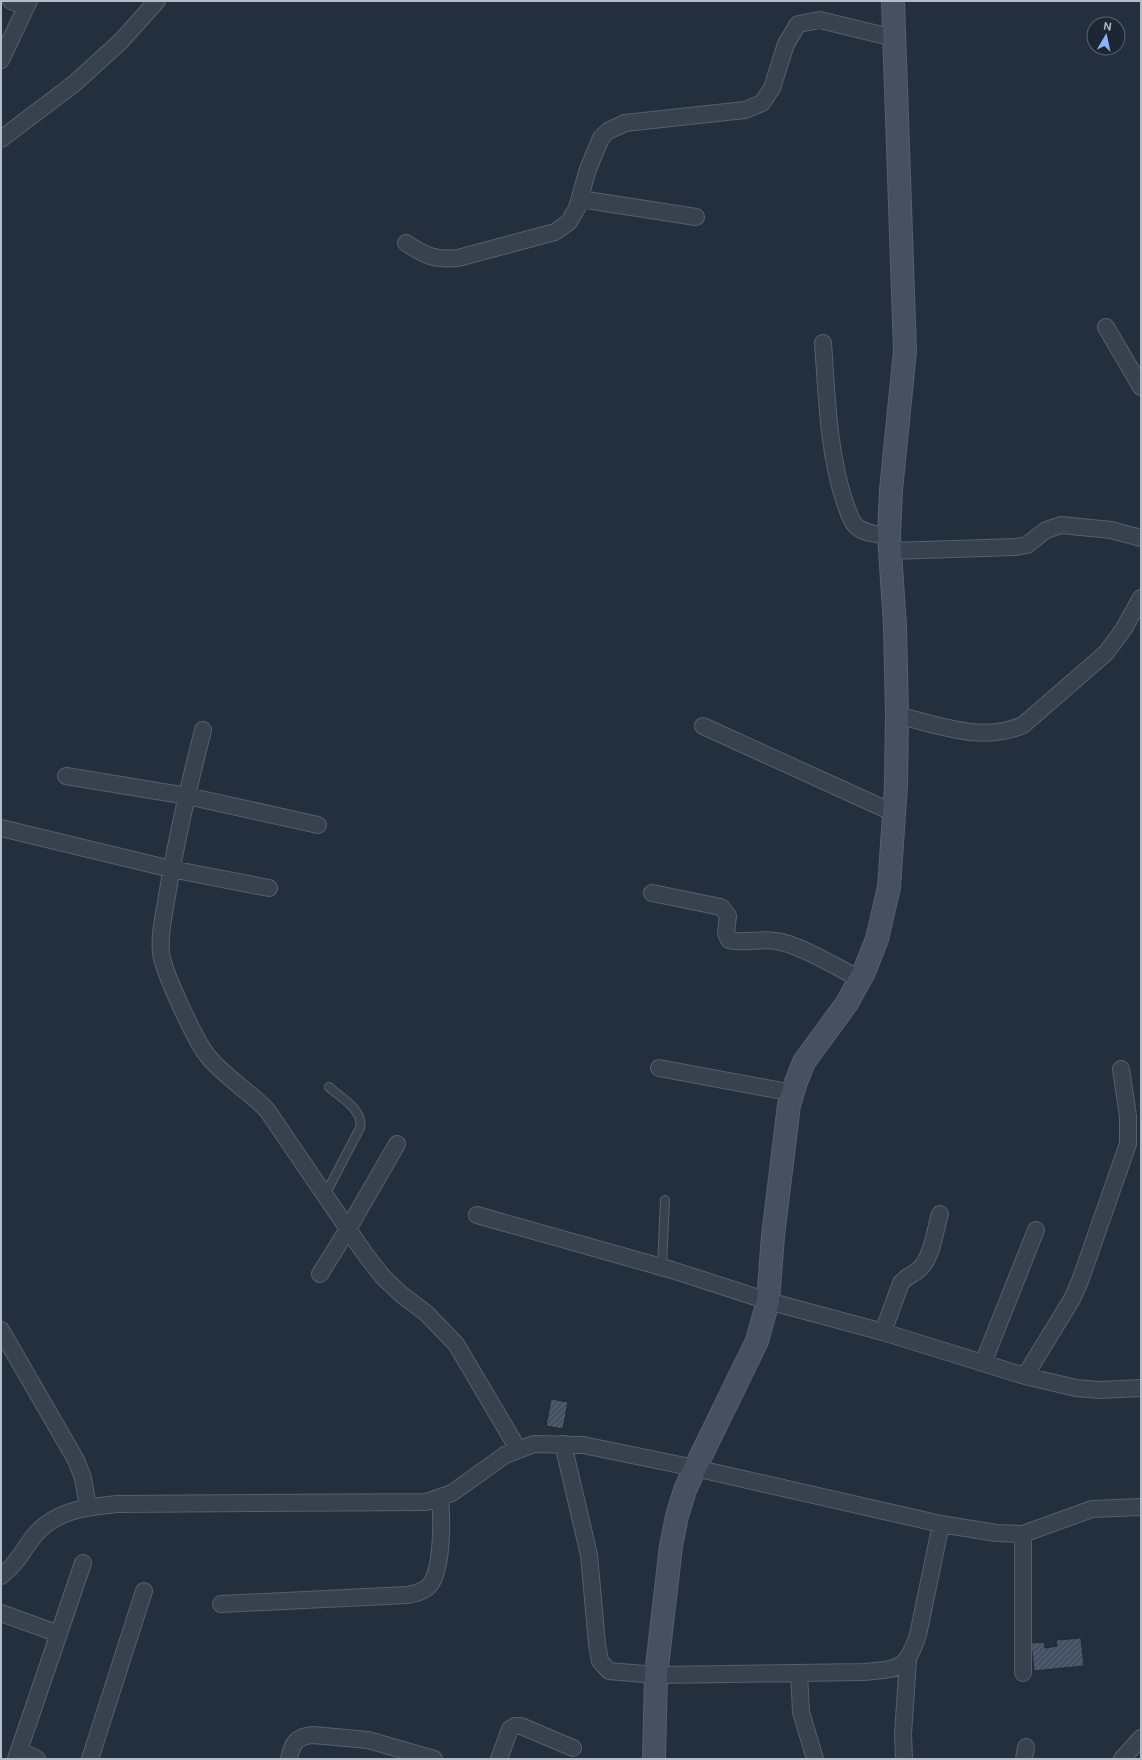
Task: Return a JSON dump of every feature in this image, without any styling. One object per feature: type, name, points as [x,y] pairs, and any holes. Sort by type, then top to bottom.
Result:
[{"type":"street","points":[[2,57],[28,4],[11,1]]},
{"type":"street","points":[[1,139],[75,83],[121,41],[157,1]]},
{"type":"street","points":[[654,1759],[656,1675],[671,1546],[677,1516],[685,1490],[695,1468],[757,1341],[768,1301],[774,1228],[789,1105],[792,1093],[804,1062],[846,1003],[860,979],[877,939],[890,887],[897,715],[895,626],[890,544],[891,490],[905,351],[893,1]]},
{"type":"street","points":[[406,243],[427,257],[442,260],[458,258],[555,232],[569,222],[578,208],[588,169],[596,147],[608,131],[616,126],[744,110],[762,103],[772,88],[786,44],[798,24],[820,20],[894,38]]},
{"type":"street","points":[[580,199],[696,217]]},
{"type":"street","points":[[1106,328],[1141,387]]},
{"type":"street","points":[[823,343],[832,446],[840,486],[849,516],[855,526],[890,544],[1016,547],[1027,545],[1046,530],[1061,525],[1111,530],[1141,538]]},
{"type":"street","points":[[897,715],[974,733],[1010,731],[1023,725],[1106,653],[1124,630],[1141,598]]},
{"type":"street","points":[[703,726],[894,813]]},
{"type":"street","points":[[203,730],[171,868],[160,941],[161,955],[198,1044],[217,1067],[248,1091],[267,1110],[348,1229],[383,1277],[402,1295],[426,1313],[456,1344],[518,1449]]},
{"type":"street","points":[[66,776],[187,796],[318,826]]},
{"type":"street","points":[[1,828],[171,868],[269,888]]},
{"type":"street","points":[[652,893],[721,907],[728,916],[726,933],[730,940],[737,942],[767,940],[788,944],[860,979]]},
{"type":"street","points":[[659,1068],[792,1093]]},
{"type":"street","points":[[1025,1376],[1077,1286],[1124,1157],[1129,1130],[1121,1069]]},
{"type":"street","points":[[320,1274],[398,1144]]},
{"type":"street","points":[[478,1214],[662,1267],[768,1301],[883,1332],[1025,1376],[1076,1388],[1100,1390],[1141,1388]]},
{"type":"street","points":[[883,1332],[900,1283],[905,1277],[918,1270],[927,1258],[940,1214]]},
{"type":"street","points":[[983,1363],[1036,1230]]},
{"type":"street","points":[[1,1330],[76,1460],[83,1478],[88,1507]]},
{"type":"street","points":[[1,1576],[17,1561],[34,1536],[52,1520],[74,1510],[118,1504],[418,1502],[440,1499],[452,1493],[505,1455],[534,1444],[583,1445],[695,1468],[941,1524],[996,1533],[1023,1534],[1092,1509],[1141,1507]]},
{"type":"street","points":[[563,1444],[589,1555],[597,1644],[600,1661],[609,1671],[656,1675],[862,1672],[885,1670],[900,1666],[908,1660],[918,1635],[941,1524]]},
{"type":"street","points":[[221,1604],[407,1595],[427,1588],[433,1581],[436,1571],[442,1527],[440,1499]]},
{"type":"street","points":[[1023,1534],[1023,1674]]},
{"type":"street","points":[[36,1759],[18,1754],[83,1564]]},
{"type":"street","points":[[90,1759],[144,1591]]},
{"type":"street","points":[[1,1613],[59,1634]]},
{"type":"street","points":[[904,1759],[903,1734],[908,1660]]},
{"type":"street","points":[[799,1673],[802,1712],[815,1759]]},
{"type":"street","points":[[499,1759],[510,1729],[515,1726],[521,1726],[573,1748]]},
{"type":"street","points":[[289,1759],[293,1743],[298,1738],[304,1735],[313,1735],[368,1740],[434,1759]]},
{"type":"street","points":[[1122,1759],[1141,1738]]},
{"type":"lane","points":[[325,1195],[355,1139],[362,1121],[359,1115],[329,1087]]},
{"type":"lane","points":[[662,1267],[665,1200]]},
{"type":"building","points":[[551,1399],[568,1402],[563,1429],[546,1426]]},
{"type":"building","points":[[1081,1638],[1084,1666],[1034,1671],[1031,1643],[1044,1642],[1045,1648],[1057,1646],[1056,1640]]}]
